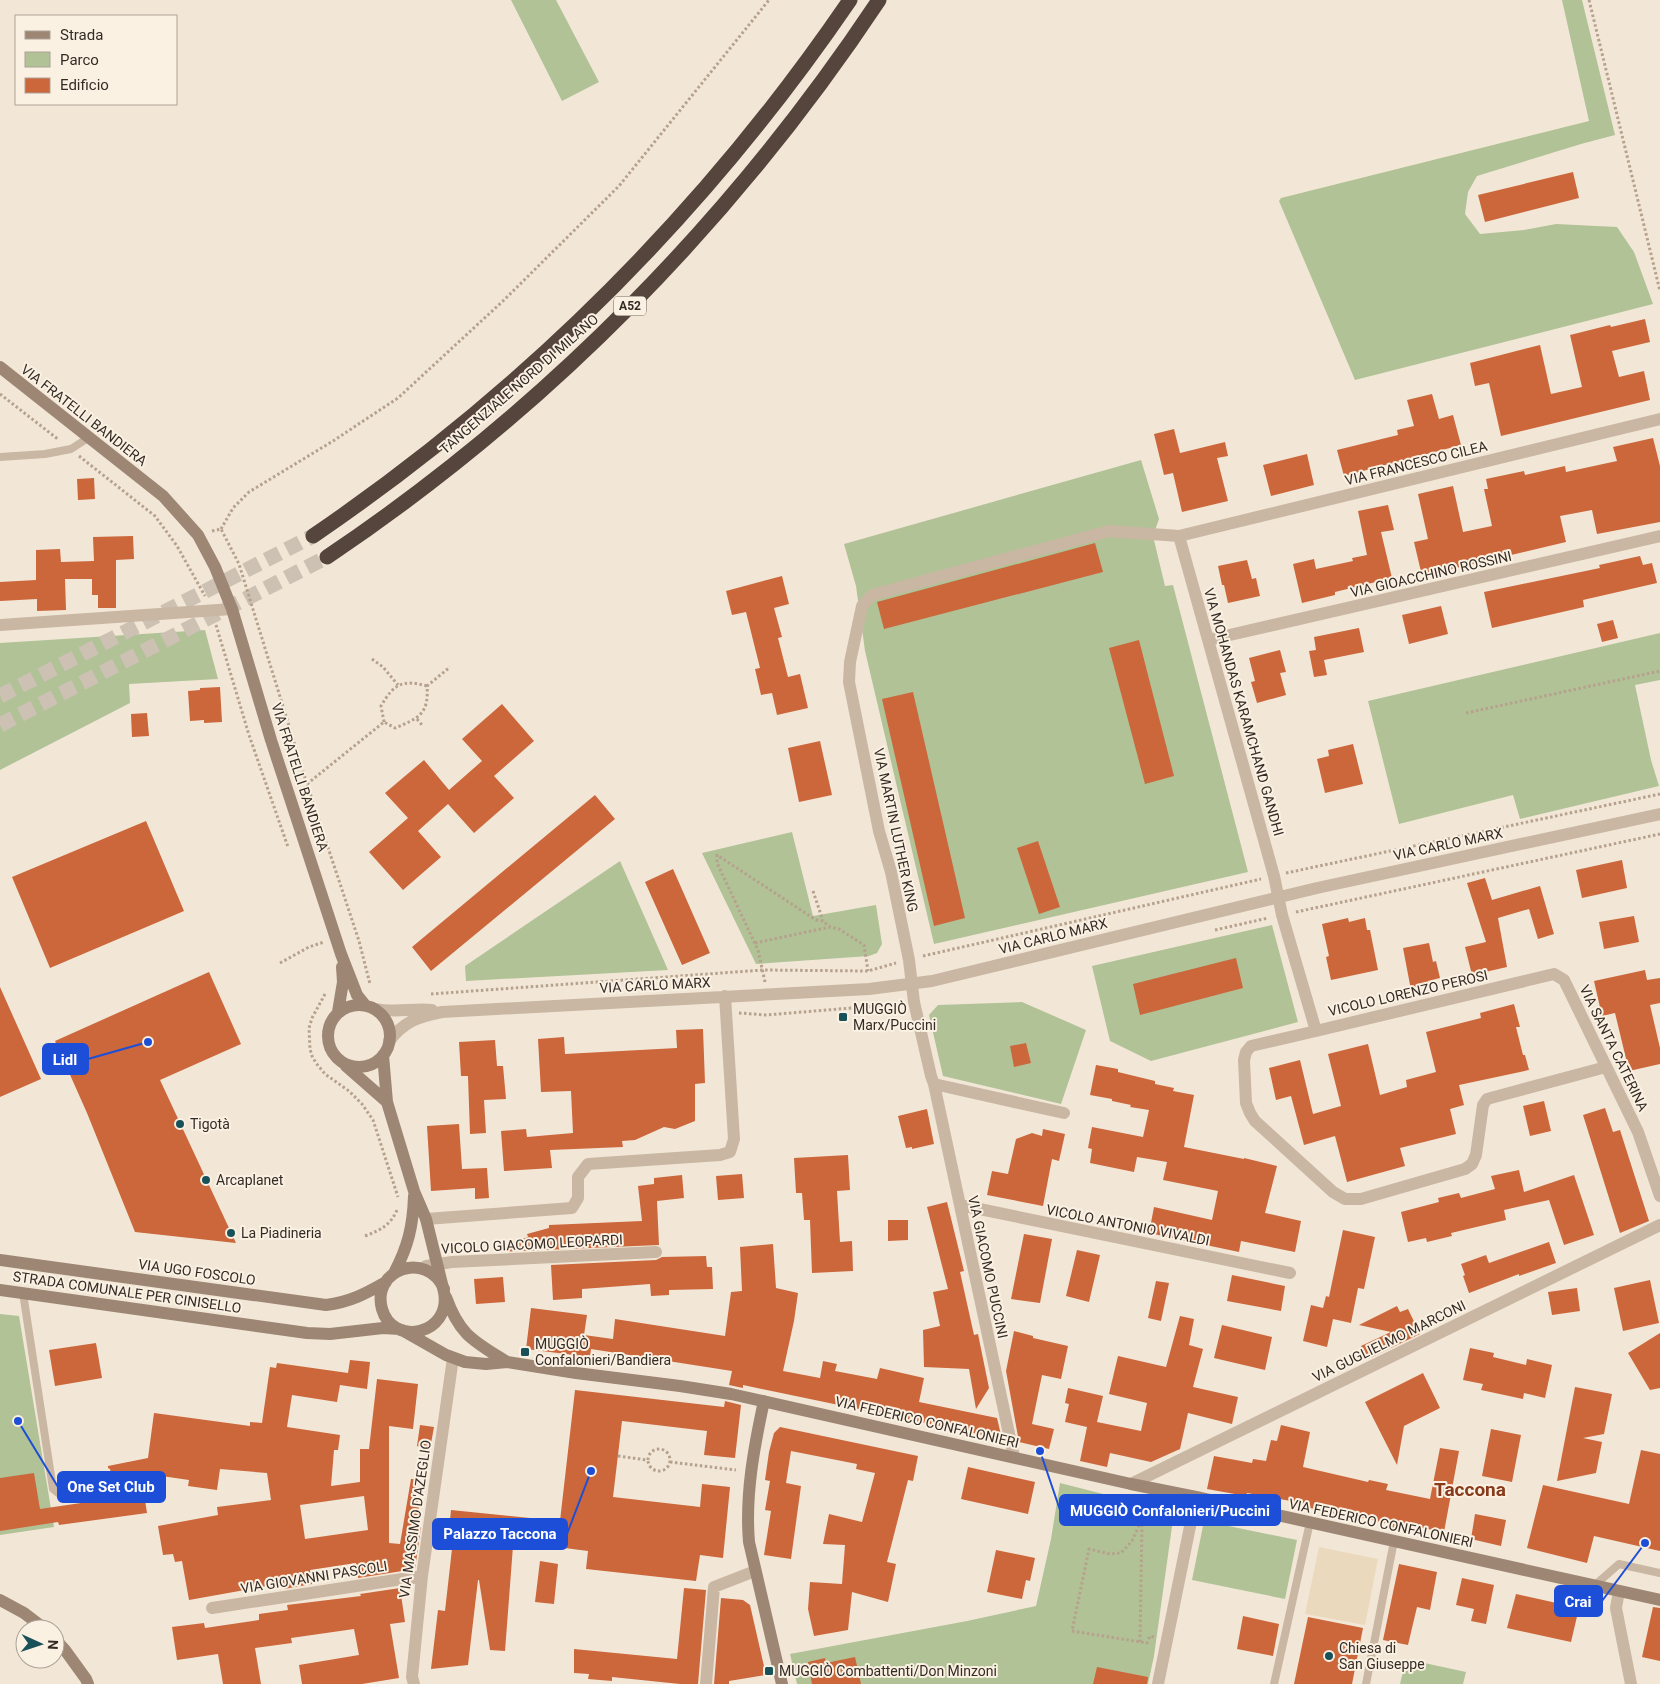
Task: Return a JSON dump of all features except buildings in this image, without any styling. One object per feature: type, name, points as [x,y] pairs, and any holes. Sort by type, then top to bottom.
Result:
[{"type":"highway","name":"TANGENZIALE NORD DI MILANO","points":[[313,536],[384,487],[452,435],[548,351],[610,292],[669,230],[731,159],[779,99],[850,0]]},
{"type":"highway","name":"TANGENZIALE NORD DI MILANO","points":[[327,557],[409,499],[506,421],[568,366],[628,308],[685,249],[756,167],[817,88],[879,0]]},
{"type":"street","name":"VIA FRATELLI BANDIERA","points":[[0,367],[164,496],[198,535],[215,567],[232,609],[271,740],[341,954],[357,995],[384,1017],[388,1026],[389,1042]]},
{"type":"street","name":"VIA FRANCESCO CILEA","points":[[849,682],[850,662],[862,606],[872,595],[1109,531],[1124,530],[1179,536],[1660,419]]},
{"type":"street","name":"VIA MOHANDAS KARAMCHAND GANDHI","points":[[1179,536],[1278,896]]},
{"type":"street","name":"VIA GIOACCHINO ROSSINI","points":[[1208,640],[1660,536]]},
{"type":"street","points":[[0,625],[232,609]]},
{"type":"street","name":"VIA MARTIN LUTHER KING","points":[[849,682],[879,831],[899,911],[912,984]]},
{"type":"street","name":"VIA CARLO MARX","points":[[389,1042],[408,1022],[423,1016],[442,1012],[869,989],[932,981],[1278,896],[1660,814]]},
{"type":"street","name":"VICOLO LORENZO PEROSI","points":[[1278,896],[1316,1031],[1554,974]]},
{"type":"street","name":"VIA FRATELLI BANDIERA","points":[[341,954],[343,982],[338,1012],[328,1030],[328,1041],[331,1051],[387,1102]]},
{"type":"street","name":"VIA SANTA CATERINA","points":[[1554,974],[1564,980],[1638,1132],[1660,1196]]},
{"type":"street","name":"VIA GIACOMO PUCCINI","points":[[912,984],[914,1002],[934,1084],[1014,1457]]},
{"type":"street","points":[[426,1219],[572,1208],[578,1198],[578,1177],[588,1164],[720,1155],[730,1152],[734,1139],[725,996]]},
{"type":"street","points":[[338,1012],[348,1006],[359,1004],[370,1007]]},
{"type":"street","name":"VIA CARLO MARX","points":[[370,1007],[398,1011],[419,1009],[442,1012]]},
{"type":"street","points":[[1316,1031],[1251,1046],[1246,1052],[1244,1060],[1246,1103],[1255,1121],[1333,1192],[1345,1199],[1361,1199],[1465,1169],[1472,1164],[1476,1155],[1483,1105],[1487,1099],[1606,1067]]},
{"type":"street","points":[[344,1064],[355,1068],[376,1063],[383,1055],[389,1042]]},
{"type":"street","points":[[383,1055],[387,1102],[414,1191],[426,1219],[444,1290],[444,1310],[434,1324],[425,1330],[417,1332],[401,1330],[389,1321],[382,1310],[381,1295],[405,1252],[412,1228],[414,1191]]},
{"type":"street","points":[[934,1084],[1064,1113]]},
{"type":"street","name":"VICOLO ANTONIO VIVALDI","points":[[960,1205],[1290,1273]]},
{"type":"street","name":"VIA GUGLIELMO MARCONI","points":[[1129,1484],[1660,1225]]},
{"type":"street","name":"VICOLO GIACOMO LEOPARDI","points":[[410,1267],[452,1262],[656,1252]]},
{"type":"street","name":"VIA UGO FOSCOLO","points":[[0,1260],[326,1305],[343,1303],[359,1297],[390,1278]]},
{"type":"street","points":[[390,1278],[410,1267],[421,1268],[429,1271],[438,1279],[444,1290]]},
{"type":"street","name":"STRADA COMUNALE PER CINISELLO","points":[[0,1290],[307,1333],[330,1334],[383,1328],[401,1330]]},
{"type":"street","name":"VIA FEDERICO CONFALONIERI","points":[[444,1290],[455,1320],[464,1332],[478,1344],[507,1362]]},
{"type":"street","name":"VIA FEDERICO CONFALONIERI","points":[[401,1330],[453,1358],[474,1363],[507,1362],[576,1373],[689,1387],[764,1401],[1129,1484],[1196,1497],[1660,1600]]},
{"type":"street","name":"VIA MASSIMO D'AZEGLIO","points":[[414,1684],[412,1677],[422,1576],[453,1358]]},
{"type":"street","points":[[764,1401],[755,1441],[747,1524],[755,1571],[782,1684]]},
{"type":"street","points":[[1158,1684],[1196,1497]]},
{"type":"street","points":[[706,1684],[714,1587],[755,1571]]},
{"type":"street","name":"VIA GIOVANNI PASCOLI","points":[[212,1608],[422,1576]]},
{"type":"street","points":[[1619,1591],[1616,1608],[1631,1684]]},
{"type":"street","points":[[0,1600],[32,1619]]},
{"type":"street","points":[[65,1651],[88,1684]]},
{"type":"lane","points":[[0,457],[45,454],[71,449],[88,438]]},
{"type":"lane","points":[[23,1293],[53,1489],[63,1497],[102,1493]]},
{"type":"lane","points":[[1274,1684],[1310,1522]]},
{"type":"lane","points":[[1366,1684],[1394,1541]]},
{"type":"lane","points":[[1595,1585],[1619,1564],[1660,1573]]},
{"type":"path","points":[[198,535],[221,529],[233,508],[249,492],[333,441],[398,398],[503,302],[619,186],[769,0]]},
{"type":"path","points":[[1589,0],[1660,291]]},
{"type":"path","points":[[0,394],[155,516],[177,546],[212,610],[248,735],[290,853]]},
{"type":"path","points":[[221,529],[239,564],[307,784],[360,941],[374,991]]},
{"type":"path","points":[[372,659],[383,667],[398,685]]},
{"type":"path","points":[[427,686],[450,667]]},
{"type":"path","points":[[1466,713],[1660,671]]},
{"type":"path","points":[[384,722],[381,706],[387,695],[398,685],[412,682],[427,686]]},
{"type":"path","points":[[384,722],[395,728],[417,719],[428,701],[427,686]]},
{"type":"path","points":[[417,719],[422,725]]},
{"type":"path","points":[[307,784],[384,722]]},
{"type":"path","points":[[763,970],[755,943],[717,863],[717,855],[816,920],[823,921]]},
{"type":"path","points":[[812,891],[823,921],[830,928]]},
{"type":"path","points":[[423,994],[763,970],[868,971],[864,945],[839,929],[830,928],[755,943]]},
{"type":"path","points":[[280,963],[309,947],[323,943],[319,934]]},
{"type":"path","points":[[442,992],[442,1012]]},
{"type":"path","points":[[365,1236],[389,1224],[396,1211],[398,1197]]},
{"type":"path","points":[[660,1448],[670,1456],[670,1462],[667,1468],[661,1471],[655,1470],[650,1466],[648,1460],[654,1450],[660,1448]]},
{"type":"path","points":[[618,1456],[648,1460]]},
{"type":"path","points":[[670,1462],[751,1472]]},
{"type":"path","points":[[1129,1484],[1124,1504],[1145,1512],[1142,1520],[1132,1541],[1121,1553],[1110,1554],[1089,1549],[1072,1631],[1146,1643],[1150,1636],[1166,1640]]},
{"type":"path","points":[[1140,1642],[1142,1520]]},
{"type":"green space","points":[[511,0],[556,0],[599,82],[562,101]]},
{"type":"green space","points":[[1562,0],[1582,0],[1615,135],[1477,176],[1468,192],[1465,214],[1480,234],[1524,230],[1556,224],[1617,227],[1634,252],[1653,304],[1355,380],[1279,201],[1281,198],[1589,121]]},
{"type":"green space","points":[[1141,460],[1159,519],[1153,536],[1165,586],[1173,585],[1248,872],[934,944],[865,651],[856,586],[844,544]]},
{"type":"green space","points":[[205,630],[218,679],[129,684],[130,703],[0,770],[0,643]]},
{"type":"green space","points":[[1660,633],[1660,680],[1635,685],[1651,760],[1659,786],[1520,819],[1513,795],[1399,824],[1368,701]]},
{"type":"green space","points":[[792,832],[813,916],[876,905],[882,944],[877,953],[869,956],[756,964],[702,853]]},
{"type":"green space","points":[[620,861],[668,970],[466,981],[465,966]]},
{"type":"green space","points":[[1272,925],[1298,1022],[1151,1061],[1110,1041],[1092,966]]},
{"type":"green space","points":[[1022,1002],[1086,1030],[1061,1104],[943,1076],[929,1015],[938,1005]]},
{"type":"green space","points":[[0,1314],[19,1316],[54,1527],[0,1535]]},
{"type":"green space","points":[[1060,1483],[1174,1512],[1154,1656],[1148,1684],[797,1684],[790,1654],[967,1621],[1036,1606],[1051,1539]]},
{"type":"green space","points":[[1204,1521],[1297,1540],[1285,1599],[1192,1580]]},
{"type":"green space","points":[[1406,1659],[1466,1672],[1463,1684],[1400,1684]]},
{"type":"shaded area","points":[[1319,1547],[1378,1559],[1365,1625],[1305,1614]]},
{"type":"tunnel","points":[[0,696],[313,536]]},
{"type":"tunnel","points":[[0,725],[327,557]]},
{"type":"place","name":"MUGGIÒ Marx/Puccini","points":[[843,1017]]},
{"type":"place","name":"Lidl","points":[[148,1042]]},
{"type":"place","name":"Tigotà","points":[[180,1124]]},
{"type":"place","name":"Arcaplanet","points":[[206,1180]]},
{"type":"place","name":"La Piadineria","points":[[231,1233]]},
{"type":"place","name":"MUGGIÒ Confalonieri/Bandiera","points":[[525,1352]]},
{"type":"place","name":"One Set Club","points":[[18,1421]]},
{"type":"place","name":"MUGGIÒ Confalonieri/Puccini","points":[[1040,1451]]},
{"type":"place","name":"Palazzo Taccona","points":[[591,1471]]},
{"type":"place","name":"Crai","points":[[1645,1543]]},
{"type":"place","name":"Chiesa di San Giuseppe","points":[[1329,1656]]},
{"type":"place","name":"MUGGIÒ Combattenti/Don Minzoni","points":[[769,1671]]},
{"type":"district","name":"Taccona","points":[[1470,1489]]}]
